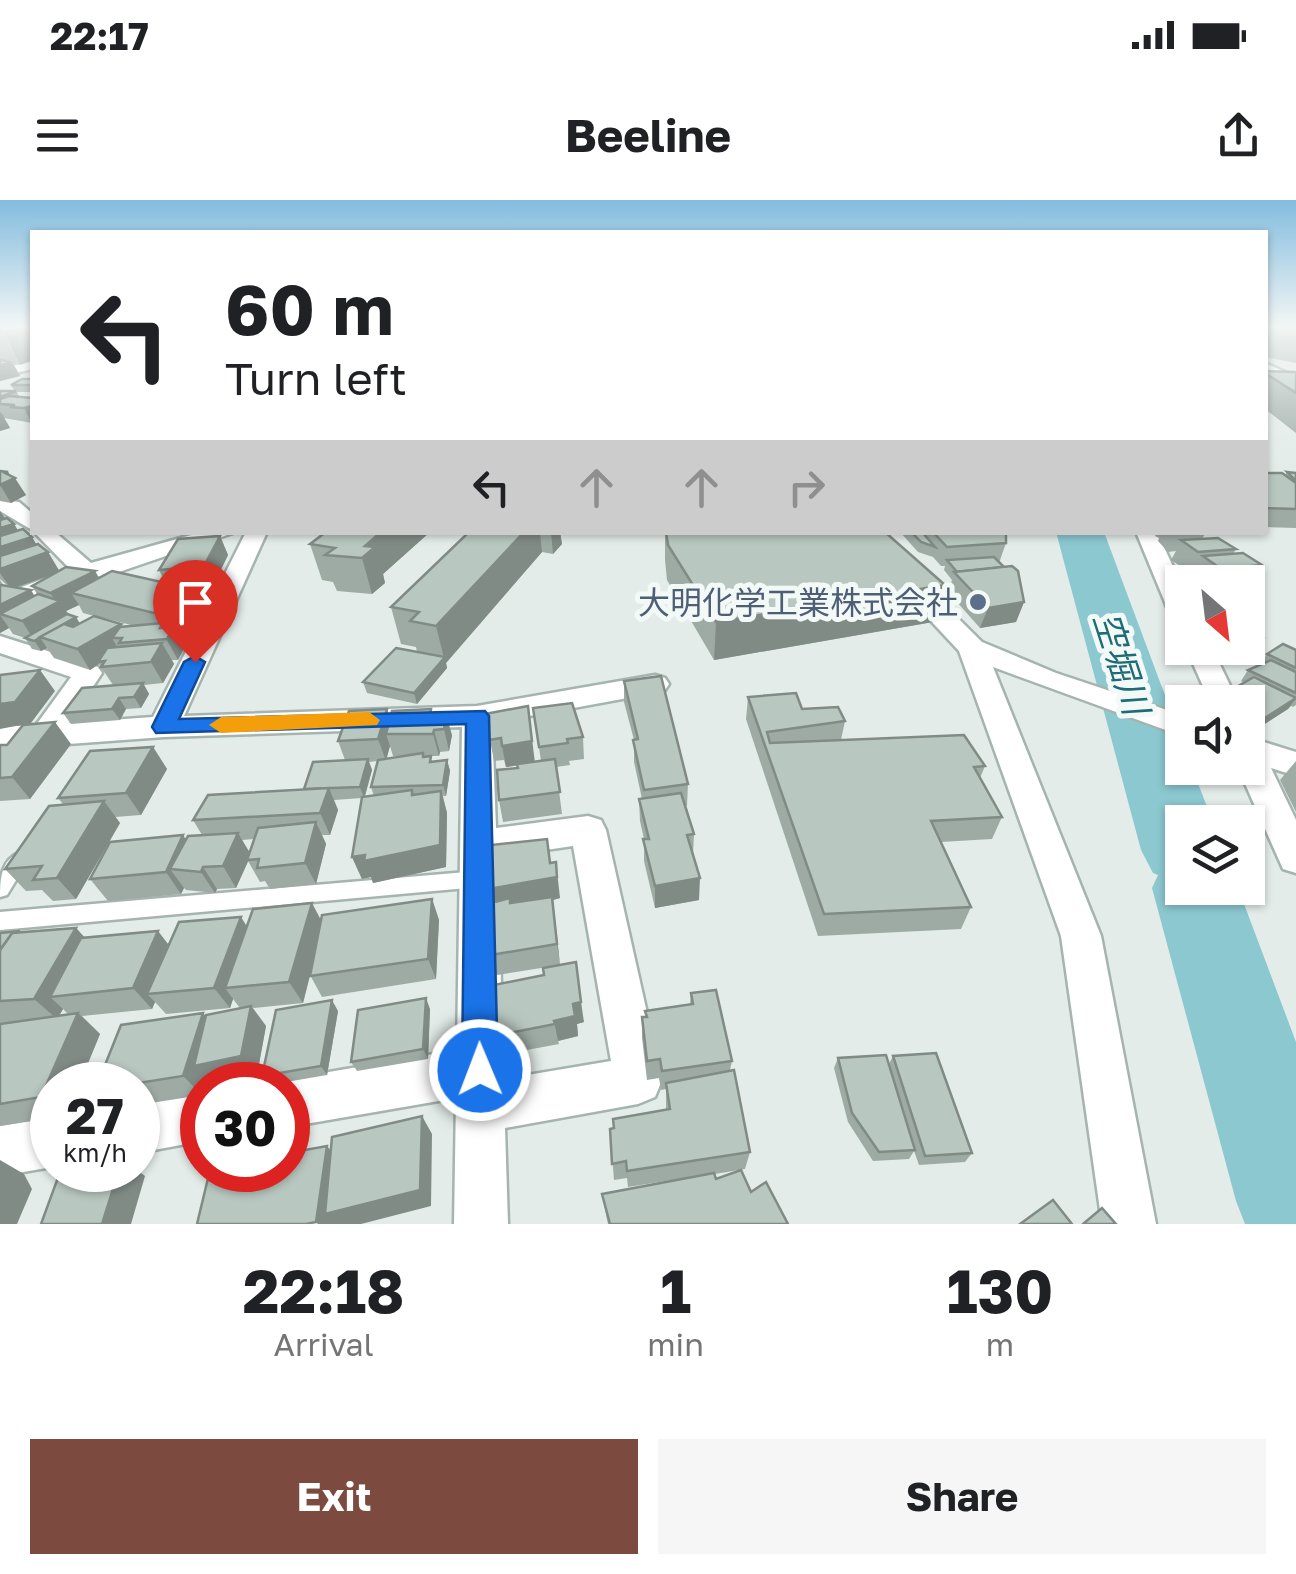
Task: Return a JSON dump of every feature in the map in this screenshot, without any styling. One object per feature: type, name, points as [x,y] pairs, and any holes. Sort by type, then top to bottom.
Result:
[{"type":"street","points":[[0,505],[12,506],[30,522]]},
{"type":"street","points":[[45,535],[86,571]]},
{"type":"street","points":[[0,604],[86,571],[105,570],[216,535]]},
{"type":"street","points":[[164,727],[256,535]]},
{"type":"street","points":[[861,535],[972,648],[1165,720]]},
{"type":"street","points":[[1147,535],[1165,574]]},
{"type":"street","points":[[0,644],[88,673],[46,734]]},
{"type":"street","points":[[972,648],[1081,936],[1129,1224]]},
{"type":"street","points":[[0,738],[46,734],[99,739],[164,727],[477,716],[655,684]]},
{"type":"street","points":[[477,716],[481,1224]]},
{"type":"street","points":[[1265,756],[1296,764]]},
{"type":"street","points":[[1263,785],[1296,858]]},
{"type":"street","points":[[310,1101],[638,1080],[588,830],[478,862]]},
{"type":"street","points":[[0,1151],[30,1159]]},
{"type":"lane","points":[[0,889],[31,842]]},
{"type":"lane","points":[[0,920],[478,862]]},
{"type":"building","points":[[1268,374],[1296,374],[1296,393],[1268,375]]},
{"type":"building","points":[[22,379],[30,379],[30,385],[11,385]]},
{"type":"building","points":[[30,398],[30,406],[10,407],[15,405],[0,404],[0,399]]},
{"type":"building","points":[[0,471],[8,472],[5,473],[15,478],[0,485]]},
{"type":"building","points":[[1268,473],[1282,473],[1296,483],[1296,509],[1268,508]]},
{"type":"building","points":[[7,518],[14,524],[0,528],[0,520]]},
{"type":"building","points":[[23,529],[32,537],[0,547],[0,536]]},
{"type":"building","points":[[322,535],[378,535],[365,546],[375,547],[362,558],[325,555],[335,548],[310,544]]},
{"type":"building","points":[[466,535],[521,535],[436,626],[410,621],[419,612],[391,607]]},
{"type":"building","points":[[666,535],[888,535],[945,585],[716,622],[668,545]]},
{"type":"building","points":[[914,535],[925,535],[935,547]]},
{"type":"building","points":[[936,535],[1006,535],[1006,543],[947,547]]},
{"type":"building","points":[[220,536],[204,566],[159,570],[178,539]]},
{"type":"building","points":[[1218,538],[1236,549],[1198,552],[1181,540]]},
{"type":"building","points":[[38,544],[48,552],[0,569],[0,556]]},
{"type":"building","points":[[1243,553],[1262,565],[1215,565],[1203,556]]},
{"type":"building","points":[[994,557],[1004,567],[957,572],[947,560]]},
{"type":"building","points":[[1012,566],[1018,571],[1024,602],[988,608],[954,572]]},
{"type":"building","points":[[66,567],[95,571],[50,593],[32,586]]},
{"type":"building","points":[[112,571],[193,589],[154,613],[71,593]]},
{"type":"building","points":[[1,585],[31,590],[0,605]]},
{"type":"building","points":[[38,594],[60,601],[22,621],[0,614]]},
{"type":"building","points":[[67,614],[76,617],[34,641],[25,638]]},
{"type":"building","points":[[94,616],[121,624],[77,649],[40,637],[64,624],[73,627]]},
{"type":"building","points":[[190,616],[178,634],[174,627],[179,617]]},
{"type":"building","points":[[163,623],[160,628],[174,627],[167,639],[119,643],[122,638],[112,638],[120,627]]},
{"type":"building","points":[[162,643],[151,662],[101,667],[105,661],[98,662],[107,648]]},
{"type":"building","points":[[1283,644],[1296,650],[1296,668],[1267,654]]},
{"type":"building","points":[[396,648],[445,657],[414,693],[363,682]]},
{"type":"building","points":[[1271,660],[1296,672],[1296,693],[1248,670]]},
{"type":"building","points":[[40,670],[15,702],[0,704],[0,675]]},
{"type":"building","points":[[661,676],[688,784],[644,790],[633,740],[638,739],[624,681]]},
{"type":"building","points":[[1254,677],[1296,698],[1265,718],[1265,685],[1240,685]]},
{"type":"building","points":[[143,683],[134,697],[119,698],[112,709],[63,713],[82,688]]},
{"type":"building","points":[[796,693],[802,709],[838,707],[845,721],[767,732],[770,743],[964,735],[985,766],[974,767],[1002,817],[931,821],[971,907],[824,914],[748,697]]},
{"type":"building","points":[[572,703],[583,737],[539,747],[533,708]]},
{"type":"building","points":[[528,706],[532,741],[502,746],[501,738],[489,740],[485,714]]},
{"type":"building","points":[[387,709],[378,739],[338,741],[349,711]]},
{"type":"building","points":[[431,709],[430,715],[446,714],[444,729],[434,730],[433,734],[386,734],[392,711]]},
{"type":"building","points":[[55,722],[12,777],[0,778],[0,745],[7,745],[23,725]]},
{"type":"building","points":[[153,747],[126,793],[58,798],[90,751]]},
{"type":"building","points":[[423,753],[423,757],[431,756],[430,762],[447,760],[443,785],[371,787],[378,760]]},
{"type":"building","points":[[368,759],[360,787],[304,789],[313,762]]},
{"type":"building","points":[[555,759],[560,792],[499,800],[497,770]]},
{"type":"building","points":[[329,788],[320,813],[193,820],[208,795]]},
{"type":"building","points":[[412,790],[412,795],[441,791],[440,845],[364,861],[365,855],[352,857],[362,797]]},
{"type":"building","points":[[681,793],[694,834],[687,835],[700,878],[655,886],[643,839],[649,839],[639,799]]},
{"type":"building","points":[[104,801],[57,878],[33,880],[42,866],[5,869],[49,806]]},
{"type":"building","points":[[316,822],[305,863],[257,868],[259,859],[247,860],[258,828]]},
{"type":"building","points":[[238,833],[223,866],[203,867],[201,872],[170,869],[188,836]]},
{"type":"building","points":[[183,835],[166,872],[90,879],[110,842]]},
{"type":"building","points":[[547,839],[550,863],[556,862],[557,877],[483,890],[481,846]]},
{"type":"building","points":[[552,897],[557,944],[485,956],[484,905],[510,898],[510,903]]},
{"type":"building","points":[[432,899],[428,959],[310,976],[322,915]]},
{"type":"building","points":[[312,903],[289,982],[225,988],[253,909]]},
{"type":"building","points":[[241,917],[214,988],[147,994],[179,922]]},
{"type":"building","points":[[76,928],[34,999],[0,1001],[0,950],[12,933]]},
{"type":"building","points":[[20,931],[12,933],[0,950],[0,933]]},
{"type":"building","points":[[158,931],[133,988],[50,997],[81,938]]},
{"type":"building","points":[[576,962],[581,1002],[573,1004],[575,1016],[554,1021],[555,1024],[489,1037],[489,986],[544,975],[543,968]]},
{"type":"building","points":[[716,990],[732,1061],[662,1071],[660,1059],[647,1061],[642,1017],[647,1017],[645,1011],[693,1004],[691,993]]},
{"type":"building","points":[[426,998],[423,1049],[351,1062],[358,1010]]},
{"type":"building","points":[[332,1000],[321,1066],[310,1068],[310,1062],[265,1062],[276,1010]]},
{"type":"building","points":[[251,1006],[241,1056],[195,1062],[206,1015]]},
{"type":"building","points":[[78,1013],[56,1062],[30,1062],[30,1099],[0,1104],[0,1024]]},
{"type":"building","points":[[203,1013],[187,1062],[180,1062],[180,1076],[160,1080],[160,1062],[106,1062],[121,1025]]},
{"type":"building","points":[[936,1053],[972,1153],[925,1156],[893,1056]]},
{"type":"building","points":[[886,1055],[915,1150],[879,1152],[852,1113],[838,1058]]},
{"type":"building","points":[[734,1070],[750,1152],[627,1171],[626,1161],[612,1164],[613,1119],[670,1109],[666,1083]]},
{"type":"building","points":[[422,1116],[420,1190],[325,1214],[332,1137]]},
{"type":"building","points":[[327,1146],[316,1222],[197,1224],[205,1192],[310,1192],[310,1149]]},
{"type":"building","points":[[741,1170],[751,1192],[766,1182],[788,1224],[610,1224],[602,1194],[714,1173],[716,1179]]},
{"type":"building","points":[[53,1192],[112,1192],[102,1224],[41,1224]]},
{"type":"building","points":[[1053,1200],[1072,1224],[1020,1224]]},
{"type":"building","points":[[1102,1208],[1116,1224],[1083,1224]]},
{"type":"waterway","name":"空堀川","points":[[1081,535],[1168,805]]},
{"type":"waterway","name":"空堀川","points":[[1200,905],[1296,1201]]},
{"type":"slow traffic","points":[[221,725],[369,720]]},
{"type":"place","name":"大明化学工業株式会社","points":[[978,602]]},
{"type":"route","points":[[195,662],[164,727],[477,716],[480,1070]]}]
